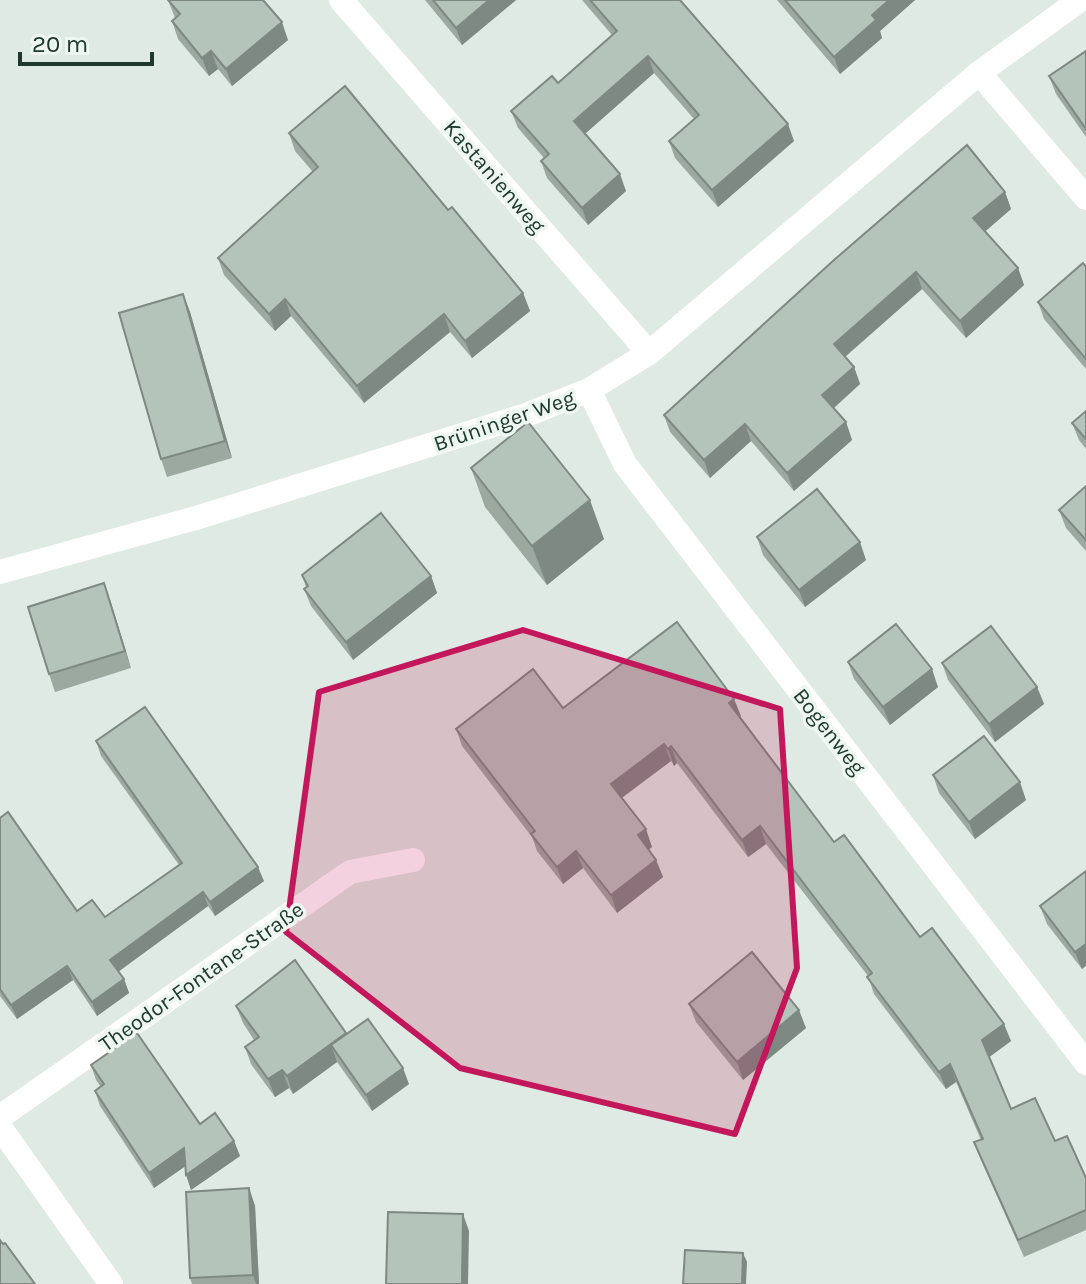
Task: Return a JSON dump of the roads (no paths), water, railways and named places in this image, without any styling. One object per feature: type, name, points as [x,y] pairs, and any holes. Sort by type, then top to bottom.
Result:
[{"type":"street","name":"Kastanienweg","points":[[341,0],[649,353]]},
{"type":"street","name":"Brüninger Weg","points":[[0,572],[226,509],[526,415],[589,390],[649,353],[979,73],[1080,0]]},
{"type":"street","points":[[979,73],[1086,198]]},
{"type":"street","name":"Bogenweg","points":[[589,390],[625,464],[1086,1063]]},
{"type":"street","name":"Theodor-Fontane-Straße","points":[[0,1117],[350,872],[413,860]]},
{"type":"street","points":[[0,1127],[111,1284]]}]
